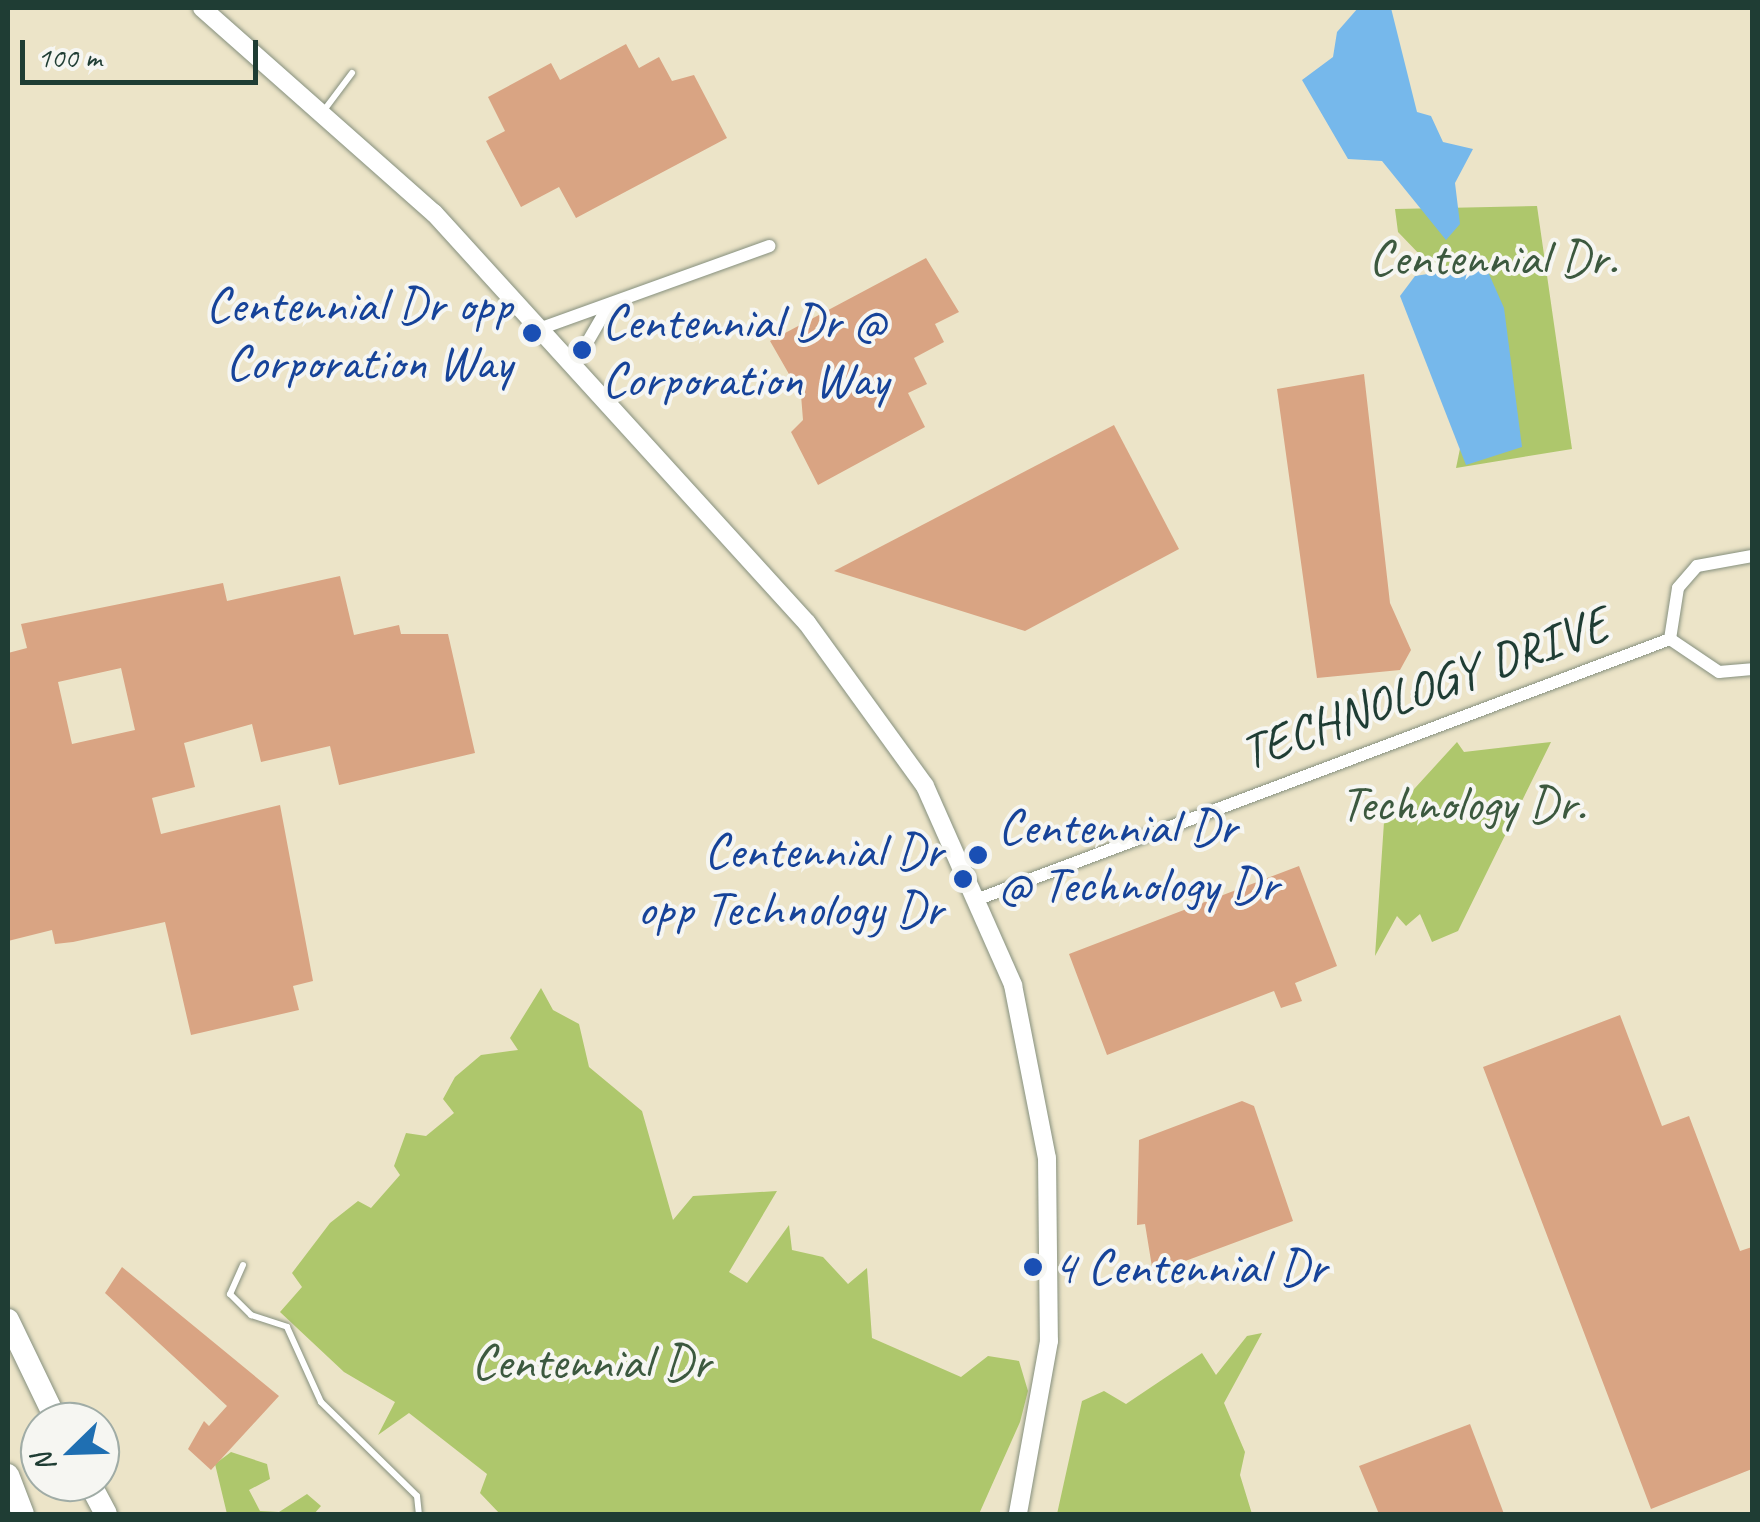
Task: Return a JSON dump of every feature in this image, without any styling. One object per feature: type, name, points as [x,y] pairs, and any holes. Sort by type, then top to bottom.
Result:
[{"type":"highway","points":[[8,1320],[45,1402]]},
{"type":"highway","points":[[8,1476],[23,1514]]},
{"type":"street","points":[[202,8],[325,109],[539,329],[860,688],[925,786],[981,898],[1029,1045],[1052,1228],[1044,1383],[1018,1514]]},
{"type":"street","points":[[539,329],[606,310],[769,246]]},
{"type":"street","points":[[573,368],[606,310]]},
{"type":"street","name":"TECHNOLOGY DRIVE","points":[[1670,639],[1678,588],[1697,566],[1752,556]]},
{"type":"street","name":"TECHNOLOGY DRIVE","points":[[981,898],[1670,639]]},
{"type":"street","name":"TECHNOLOGY DRIVE","points":[[1670,639],[1695,663],[1752,669]]},
{"type":"lane","points":[[325,109],[352,73]]},
{"type":"lane","points":[[244,1264],[230,1294],[251,1315],[287,1327],[322,1402],[417,1496],[419,1514]]},
{"type":"green space","name":"Centennial Dr.","points":[[1537,206],[1572,449],[1456,468],[1463,434],[1450,286],[1398,232],[1395,209]]},
{"type":"green space","name":"Technology Dr.","points":[[1457,742],[1464,752],[1551,742],[1458,931],[1432,942],[1420,914],[1406,926],[1397,916],[1375,956],[1384,822]]},
{"type":"green space","name":"Centennial Dr","points":[[541,988],[553,1010],[579,1024],[589,1067],[642,1111],[673,1220],[693,1196],[777,1191],[729,1272],[747,1283],[789,1225],[792,1250],[823,1257],[848,1284],[867,1268],[872,1338],[961,1377],[988,1356],[1019,1361],[1028,1391],[1020,1422],[979,1514],[500,1514],[480,1493],[487,1474],[409,1413],[378,1435],[395,1402],[344,1372],[280,1312],[302,1287],[292,1273],[330,1223],[358,1201],[371,1208],[400,1175],[394,1166],[406,1133],[426,1136],[454,1113],[443,1099],[455,1077],[481,1055],[518,1050],[510,1038]]},
{"type":"green space","points":[[1262,1333],[1224,1403],[1245,1452],[1240,1475],[1252,1514],[1057,1514],[1082,1401],[1104,1391],[1126,1404],[1202,1353],[1216,1375],[1247,1336]]},
{"type":"green space","points":[[231,1452],[267,1464],[270,1479],[249,1490],[260,1511],[279,1512],[307,1494],[321,1506],[314,1514],[227,1514],[215,1464]]},
{"type":"water","points":[[1358,8],[1391,8],[1417,112],[1431,116],[1443,142],[1473,149],[1455,183],[1460,224],[1446,240],[1382,161],[1348,159],[1302,80],[1333,57],[1337,32]]},
{"type":"water","points":[[1485,265],[1504,308],[1522,447],[1466,465],[1400,296],[1415,276]]},
{"type":"building","points":[[626,44],[639,68],[659,57],[672,81],[694,75],[727,138],[576,218],[559,187],[521,207],[486,141],[505,131],[488,97],[551,63],[560,80]]},
{"type":"building","points":[[926,258],[959,312],[935,324],[944,342],[914,358],[927,384],[908,393],[925,427],[818,485],[791,432],[803,420],[801,395],[770,341]]},
{"type":"building","points":[[1364,374],[1390,603],[1411,650],[1400,670],[1317,678],[1277,389]]},
{"type":"building","points":[[1114,425],[1179,549],[1025,631],[834,571]]},
{"type":"building","points":[[340,576],[354,635],[399,625],[401,634],[448,634],[475,753],[339,785],[330,746],[261,762],[252,724],[184,743],[195,787],[152,798],[161,834],[280,805],[313,981],[293,986],[299,1010],[191,1035],[165,922],[73,942],[55,944],[52,930],[8,941],[8,653],[27,648],[21,624],[223,583],[227,601]],"holes":[[[121,668],[135,730],[72,744],[58,682]]]},
{"type":"building","points":[[1299,866],[1337,966],[1295,983],[1302,1001],[1281,1008],[1274,991],[1107,1055],[1069,954]]},
{"type":"building","points":[[1620,1015],[1662,1126],[1689,1116],[1740,1251],[1752,1247],[1752,1469],[1651,1509],[1483,1067]]},
{"type":"building","points":[[1242,1101],[1254,1106],[1293,1221],[1153,1273],[1145,1224],[1137,1225],[1139,1140]]},
{"type":"building","points":[[122,1267],[279,1396],[211,1470],[188,1449],[204,1421],[209,1426],[227,1406],[105,1293]]},
{"type":"building","points":[[1470,1424],[1504,1514],[1379,1514],[1359,1466]]},
{"type":"place","name":"Centennial Dr opp Corporation Way","points":[[532,333]]},
{"type":"place","name":"Centennial Dr @ Corporation Way","points":[[582,350]]},
{"type":"place","name":"Centennial Dr @ Technology Dr","points":[[978,855]]},
{"type":"place","name":"Centennial Dr opp Technology Dr","points":[[963,879]]},
{"type":"place","name":"4 Centennial Dr","points":[[1033,1267]]}]
